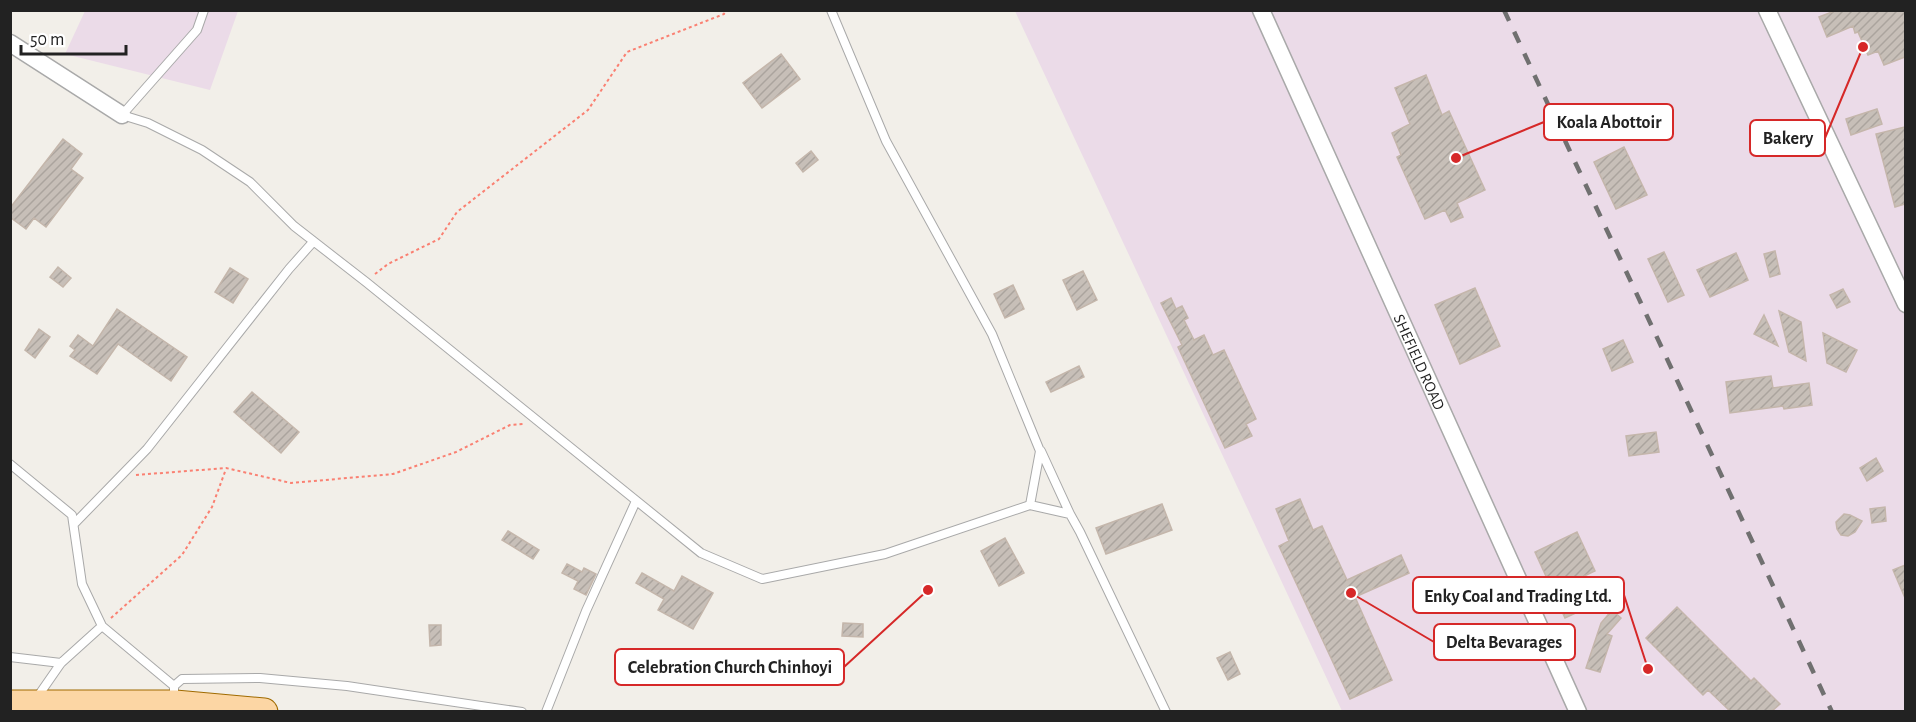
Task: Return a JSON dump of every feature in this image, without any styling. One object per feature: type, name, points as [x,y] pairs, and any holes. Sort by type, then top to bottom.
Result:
[{"type":"main road","points":[[22,703],[174,695],[264,711]]},
{"type":"street","name":"SHEFIELD ROAD","points":[[1261,10],[1578,711]]},
{"type":"street","points":[[1767,10],[1905,304]]},
{"type":"street","points":[[10,43],[122,115]]},
{"type":"lane","points":[[204,10],[197,30],[122,115],[148,123],[202,150],[250,182],[313,242],[366,282],[701,553],[762,579],[885,554],[1030,505],[1070,514]]},
{"type":"lane","points":[[831,10],[886,141],[992,334],[1040,451],[1167,711]]},
{"type":"lane","points":[[74,524],[147,449],[289,269],[313,242]]},
{"type":"lane","points":[[1030,505],[1040,451]]},
{"type":"lane","points":[[10,464],[72,515],[82,584],[102,626],[174,695],[182,679],[260,678],[405,693],[522,711]]},
{"type":"lane","points":[[546,711],[586,611],[636,501]]},
{"type":"lane","points":[[22,703],[102,626]]},
{"type":"lane","points":[[10,657],[61,663]]},
{"type":"path","points":[[366,282],[388,264],[440,239],[457,212],[588,110],[627,52],[724,14],[725,10]]},
{"type":"path","points":[[120,477],[226,468],[291,483],[393,474],[456,452],[510,425],[541,423]]},
{"type":"path","points":[[102,626],[182,555],[212,507],[226,468]]},
{"type":"shaded area","points":[[85,11],[238,11],[210,90],[65,54]]},
{"type":"shaded area","points":[[1015,11],[1905,11],[1905,711],[1342,711]]},
{"type":"building","points":[[1837,10],[1905,10],[1905,57],[1884,65],[1878,51],[1868,55],[1853,26],[1827,37],[1819,17]]},
{"type":"building","points":[[781,54],[800,79],[762,108],[743,83]]},
{"type":"building","points":[[1426,75],[1442,115],[1449,111],[1485,190],[1457,203],[1463,217],[1451,222],[1445,210],[1425,219],[1397,157],[1401,155],[1392,133],[1410,124],[1395,88]]},
{"type":"building","points":[[1877,109],[1882,124],[1851,135],[1846,119]]},
{"type":"building","points":[[1905,127],[1905,204],[1895,207],[1876,134]]},
{"type":"building","points":[[63,139],[82,154],[71,169],[83,178],[46,227],[34,218],[26,229],[10,217],[10,208]]},
{"type":"building","points":[[1624,147],[1647,195],[1616,209],[1594,162]]},
{"type":"building","points":[[811,151],[818,160],[803,172],[796,163]]},
{"type":"building","points":[[1775,251],[1780,274],[1770,277],[1764,254]]},
{"type":"building","points":[[1664,252],[1684,295],[1668,302],[1648,259]]},
{"type":"building","points":[[1736,253],[1748,280],[1710,297],[1697,270]]},
{"type":"building","points":[[58,267],[71,278],[63,287],[50,277]]},
{"type":"building","points":[[230,268],[248,279],[233,303],[215,292]]},
{"type":"building","points":[[1083,271],[1097,300],[1077,310],[1063,280]]},
{"type":"building","points":[[1013,285],[1024,309],[1005,318],[994,294]]},
{"type":"building","points":[[1475,288],[1500,346],[1460,364],[1435,305]]},
{"type":"building","points":[[1843,289],[1850,302],[1837,308],[1830,295]]},
{"type":"building","points":[[1171,298],[1176,309],[1182,306],[1188,318],[1184,320],[1194,340],[1204,335],[1213,355],[1224,350],[1256,419],[1246,424],[1252,436],[1225,448],[1178,347],[1182,345],[1161,303]]},
{"type":"building","points":[[117,309],[187,357],[171,381],[118,344],[97,374],[70,356],[75,350],[70,346],[78,335],[93,346]]},
{"type":"building","points":[[1779,311],[1801,322],[1806,361],[1789,352]]},
{"type":"building","points":[[1764,315],[1778,346],[1754,334]]},
{"type":"building","points":[[39,329],[50,337],[35,358],[25,350]]},
{"type":"building","points":[[1823,333],[1857,350],[1846,372],[1827,363]]},
{"type":"building","points":[[1623,340],[1633,362],[1612,371],[1603,349]]},
{"type":"building","points":[[1079,366],[1084,377],[1051,392],[1046,382]]},
{"type":"building","points":[[1771,376],[1773,388],[1809,383],[1812,405],[1784,409],[1783,406],[1730,413],[1726,382]]},
{"type":"building","points":[[252,392],[299,432],[281,453],[234,412]]},
{"type":"building","points":[[1656,432],[1659,452],[1629,456],[1626,436]]},
{"type":"building","points":[[1876,458],[1883,471],[1867,481],[1860,468]]},
{"type":"building","points":[[1300,499],[1313,530],[1322,526],[1347,580],[1401,555],[1409,573],[1355,597],[1392,680],[1350,699],[1279,546],[1289,541],[1276,509]]},
{"type":"building","points":[[1162,504],[1172,530],[1106,554],[1096,528]]},
{"type":"building","points":[[1885,507],[1886,521],[1872,523],[1870,509]]},
{"type":"building","points":[[1844,514],[1862,521],[1855,532],[1848,536],[1841,535],[1837,529],[1836,522]]},
{"type":"building","points":[[508,531],[539,550],[533,559],[502,540]]},
{"type":"building","points":[[1577,532],[1595,571],[1580,578],[1593,605],[1565,618],[1535,552]]},
{"type":"building","points":[[1005,538],[1024,573],[999,586],[981,551]]},
{"type":"building","points":[[567,564],[582,572],[584,568],[596,574],[586,595],[574,589],[578,581],[562,573]]},
{"type":"building","points":[[1905,565],[1905,598],[1893,570]]},
{"type":"building","points":[[642,573],[674,591],[682,576],[713,593],[693,629],[658,610],[664,599],[636,583]]},
{"type":"building","points":[[1677,607],[1751,681],[1754,678],[1780,704],[1772,711],[1730,711],[1708,690],[1703,695],[1646,638]]},
{"type":"building","points":[[1612,610],[1621,618],[1607,634],[1612,636],[1600,672],[1586,668],[1601,623]]},
{"type":"building","points":[[843,623],[863,624],[863,637],[842,636]]},
{"type":"building","points":[[429,625],[441,625],[441,645],[430,646]]},
{"type":"building","points":[[1230,652],[1240,674],[1228,680],[1217,658]]},
{"type":"railway","points":[[1504,10],[1832,712]]},
{"type":"place","name":"Bakery","points":[[1863,47]]},
{"type":"place","name":"Koala Abottoir","points":[[1456,158]]},
{"type":"place","name":"Celebration Church Chinhoyi","points":[[928,590]]},
{"type":"place","name":"Delta Bevarages","points":[[1351,593]]},
{"type":"place","name":"Enky Coal and Trading Ltd.","points":[[1648,669]]}]
